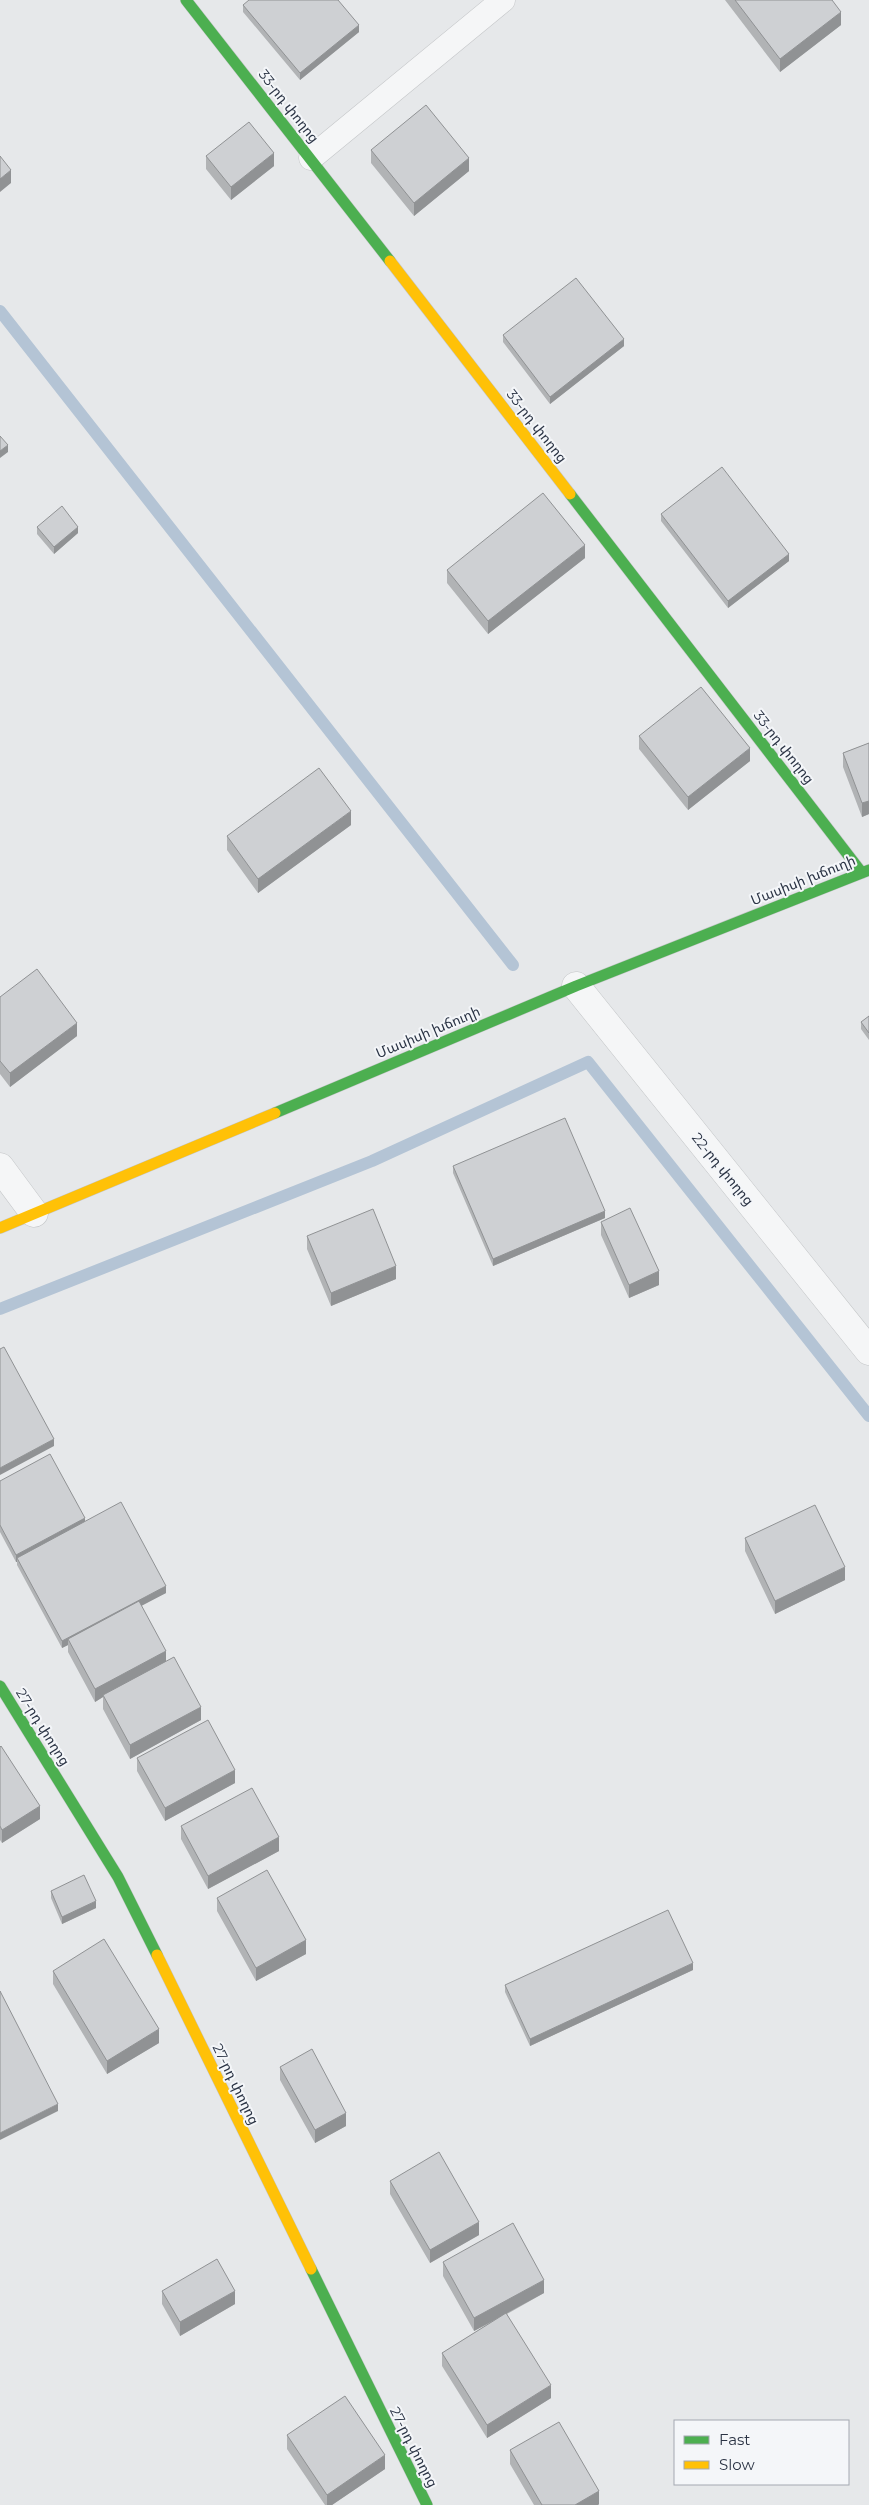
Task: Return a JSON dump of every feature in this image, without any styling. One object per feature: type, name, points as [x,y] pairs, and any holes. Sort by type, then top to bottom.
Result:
[{"type":"street","name":"33-րդ փողոց","points":[[186,0],[866,872]]},
{"type":"street","name":"Մասիսի խճուղի","points":[[0,1228],[576,986],[866,872]]},
{"type":"street","name":"22-րդ փողոց","points":[[576,986],[869,1351]]},
{"type":"street","points":[[0,1167],[34,1213]]},
{"type":"street","name":"27-րդ փողոց","points":[[0,1686],[118,1876],[427,2505]]},
{"type":"lane","points":[[311,158],[503,0]]},
{"type":"building","points":[[249,0],[338,0],[359,25],[300,73],[243,5]]},
{"type":"building","points":[[735,0],[832,0],[841,12],[780,59]]},
{"type":"building","points":[[426,105],[469,158],[414,203],[371,150]]},
{"type":"building","points":[[249,122],[274,153],[231,187],[206,156]]},
{"type":"building","points":[[0,156],[11,170],[0,179]]},
{"type":"building","points":[[576,278],[624,339],[550,397],[503,335]]},
{"type":"building","points":[[0,436],[8,445],[0,451]]},
{"type":"building","points":[[722,467],[789,554],[728,601],[661,514]]},
{"type":"building","points":[[543,493],[585,545],[488,621],[447,570]]},
{"type":"building","points":[[62,506],[78,527],[54,547],[37,527]]},
{"type":"building","points":[[701,687],[750,748],[688,797],[639,736]]},
{"type":"building","points":[[869,743],[869,801],[862,803],[843,753]]},
{"type":"building","points":[[319,768],[351,811],[258,879],[227,836]]},
{"type":"building","points":[[37,969],[77,1023],[10,1073],[0,1061],[0,997]]},
{"type":"building","points":[[869,1016],[869,1033],[861,1022]]},
{"type":"building","points":[[565,1118],[605,1211],[493,1259],[453,1166]]},
{"type":"building","points":[[630,1208],[659,1271],[629,1285],[601,1222]]},
{"type":"building","points":[[373,1209],[396,1266],[331,1293],[307,1236]]},
{"type":"building","points":[[4,1347],[54,1439],[0,1468],[0,1349]]},
{"type":"building","points":[[50,1454],[85,1518],[16,1555],[0,1525],[0,1481]]},
{"type":"building","points":[[121,1502],[166,1586],[62,1641],[17,1558]]},
{"type":"building","points":[[815,1505],[845,1567],[775,1601],[745,1538]]},
{"type":"building","points":[[139,1601],[166,1651],[95,1689],[68,1639]]},
{"type":"building","points":[[174,1657],[201,1707],[130,1745],[103,1695]]},
{"type":"building","points":[[208,1720],[235,1770],[165,1808],[137,1758]]},
{"type":"building","points":[[1,1746],[40,1806],[2,1830],[0,1826]]},
{"type":"building","points":[[252,1788],[279,1837],[208,1876],[181,1826]]},
{"type":"building","points":[[267,1870],[306,1940],[256,1968],[217,1898]]},
{"type":"building","points":[[84,1875],[96,1901],[62,1917],[51,1891]]},
{"type":"building","points":[[668,1910],[693,1963],[530,2039],[505,1985]]},
{"type":"building","points":[[104,1939],[159,2029],[107,2061],[53,1971]]},
{"type":"building","points":[[0,1991],[58,2104],[0,2133]]},
{"type":"building","points":[[312,2049],[346,2113],[315,2130],[280,2067]]},
{"type":"building","points":[[439,2152],[479,2222],[430,2250],[390,2181]]},
{"type":"building","points":[[513,2223],[544,2280],[474,2318],[443,2262]]},
{"type":"building","points":[[217,2259],[235,2291],[180,2322],[162,2291]]},
{"type":"building","points":[[506,2313],[551,2385],[487,2425],[442,2353]]},
{"type":"building","points":[[345,2396],[385,2455],[327,2495],[287,2435]]},
{"type":"building","points":[[559,2422],[599,2491],[575,2505],[542,2505],[510,2450]]},
{"type":"waterway","points":[[0,311],[513,965]]},
{"type":"waterway","points":[[0,1309],[372,1161],[588,1062],[869,1416]]},
{"type":"traffic: fast","points":[[186,0],[390,261]]},
{"type":"traffic: fast","points":[[570,494],[862,873]]},
{"type":"traffic: fast","points":[[275,1113],[576,986],[869,870]]},
{"type":"traffic: fast","points":[[0,1686],[118,1877],[157,1955]]},
{"type":"traffic: fast","points":[[311,2269],[427,2505]]},
{"type":"traffic: slow","points":[[390,261],[570,494]]},
{"type":"traffic: slow","points":[[0,1228],[275,1113]]},
{"type":"traffic: slow","points":[[157,1955],[311,2269]]}]
